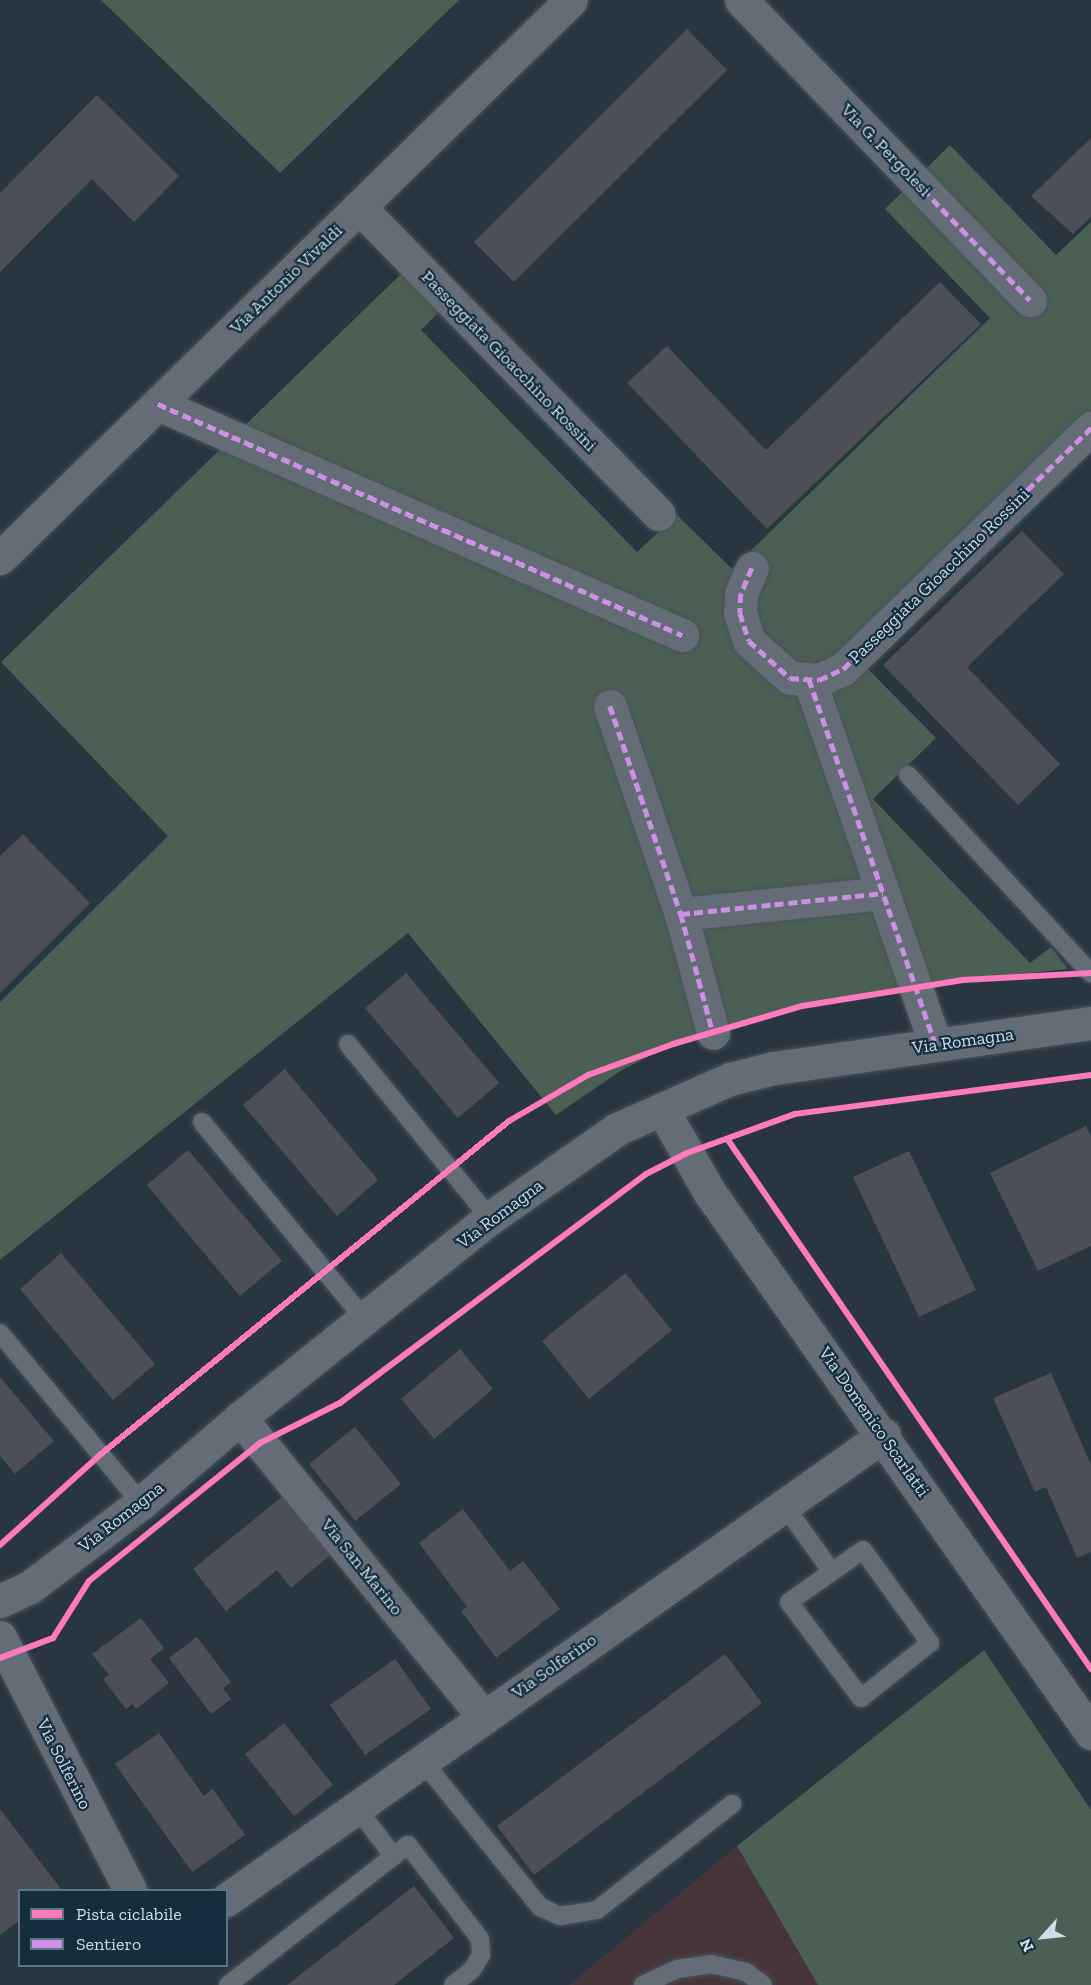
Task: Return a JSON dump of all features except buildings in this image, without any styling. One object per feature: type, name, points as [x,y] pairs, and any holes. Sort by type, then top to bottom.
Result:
[{"type":"street","name":"Via Antonio Vivaldi","points":[[0,558],[571,0]]},
{"type":"street","name":"Via G. Pergolesi","points":[[741,0],[1030,300]]},
{"type":"street","name":"Passeggiata Gioacchino Rossini","points":[[359,207],[658,514]]},
{"type":"street","points":[[158,404],[682,635]]},
{"type":"street","name":"Passeggiata Gioacchino Rossini","points":[[809,679],[819,680],[843,669],[1091,428]]},
{"type":"street","points":[[752,568],[741,594],[740,613],[749,641],[790,678],[809,679],[936,1045]]},
{"type":"street","points":[[610,706],[681,914],[713,1033]]},
{"type":"street","points":[[681,914],[883,893]]},
{"type":"street","name":"Via Romagna","points":[[0,1601],[30,1587],[141,1503],[240,1418],[366,1321],[490,1218],[617,1129],[730,1079],[774,1068],[1091,1023]]},
{"type":"street","name":"Via Domenico Scarlatti","points":[[662,1109],[710,1193],[884,1435],[1091,1733]]},
{"type":"street","name":"Via San Marino","points":[[240,1418],[483,1716]]},
{"type":"street","name":"Via Solferino","points":[[228,1899],[483,1716],[884,1435]]},
{"type":"street","name":"Via Solferino","points":[[0,1637],[129,1889]]},
{"type":"lane","points":[[908,775],[1091,973]]},
{"type":"lane","points":[[348,1044],[490,1218]]},
{"type":"lane","points":[[202,1122],[366,1321]]},
{"type":"lane","points":[[0,1333],[141,1503]]},
{"type":"lane","points":[[784,1505],[832,1572]]},
{"type":"lane","points":[[863,1550],[930,1643],[861,1698],[789,1602],[832,1572],[863,1550]]},
{"type":"lane","points":[[422,1760],[540,1907],[560,1916],[597,1910],[732,1804]]},
{"type":"lane","points":[[357,1808],[394,1857]]},
{"type":"lane","points":[[228,1985],[408,1845],[480,1939],[481,1955],[472,1970],[453,1985]]},
{"type":"lane","points":[[643,1985],[677,1969],[711,1964],[746,1972],[763,1985]]},
{"type":"shaded area","points":[[737,1846],[818,1985],[569,1985]]},
{"type":"green space","points":[[101,0],[459,0],[280,173]]},
{"type":"green space","points":[[950,145],[1056,255],[1091,222],[1091,439],[863,664],[936,738],[873,799],[1030,963],[1051,947],[1068,969],[927,984],[802,1006],[673,1044],[622,1070],[556,1115],[408,933],[0,1260],[0,1002],[168,836],[1,662],[402,273],[439,312],[421,330],[637,552],[677,515],[732,569],[990,318],[885,209]]},
{"type":"green space","points":[[984,1650],[1091,1810],[1091,1985],[818,1985],[737,1846]]},
{"type":"marked path","points":[[914,180],[1030,300]]},
{"type":"marked path","points":[[158,404],[682,635]]},
{"type":"marked path","points":[[752,568],[741,594],[740,613],[749,641],[790,678],[819,680],[843,669],[1091,428]]},
{"type":"marked path","points":[[809,679],[936,1045]]},
{"type":"marked path","points":[[610,706],[681,914],[713,1033]]},
{"type":"marked path","points":[[681,914],[883,893]]},
{"type":"cycle path","points":[[0,1545],[101,1454],[509,1121],[588,1075],[673,1044],[802,1006],[963,980],[1091,973]]},
{"type":"cycle path","points":[[0,1658],[53,1638],[89,1581],[260,1443],[340,1403],[646,1174],[687,1153],[795,1114],[1091,1075]]},
{"type":"cycle path","points":[[728,1140],[1091,1669]]}]
